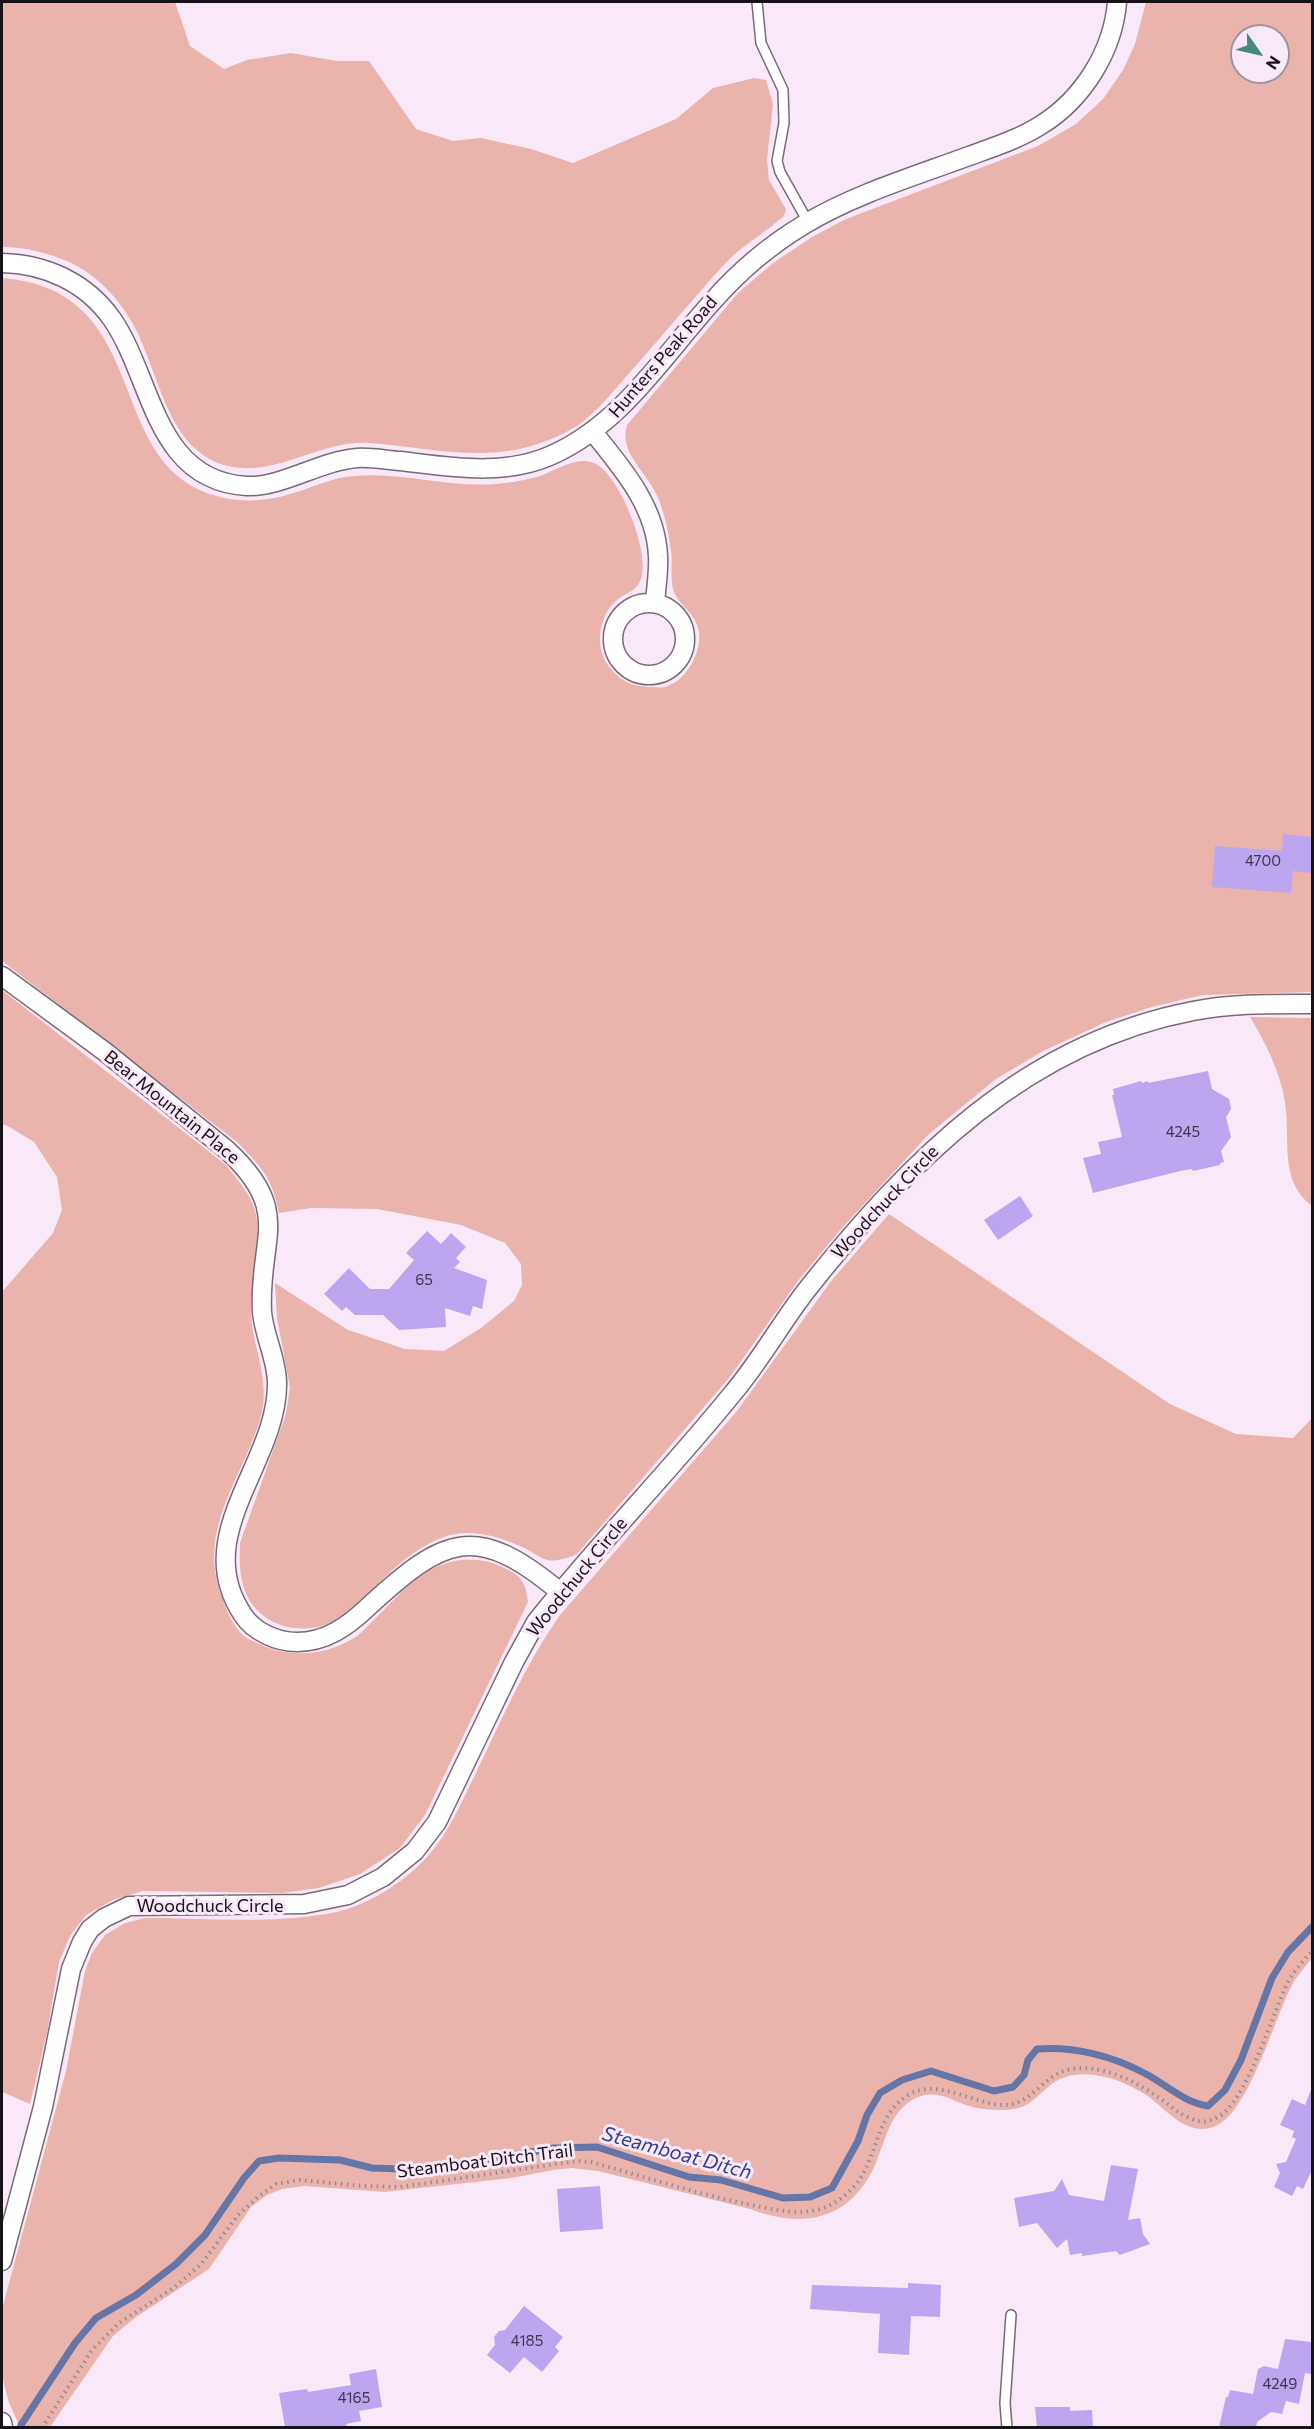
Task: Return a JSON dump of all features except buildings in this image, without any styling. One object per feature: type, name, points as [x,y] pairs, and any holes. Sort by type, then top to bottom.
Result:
[{"type":"street","name":"Hunters Peak Road","points":[[2,263],[35,266],[57,273],[80,287],[99,303],[113,320],[161,427],[171,444],[186,462],[222,482],[249,486],[277,481],[317,466],[359,458],[453,467],[497,468],[524,464],[552,455],[602,426],[627,402],[713,300],[771,246],[808,222],[879,190],[1022,135],[1044,123],[1071,101],[1094,72],[1109,43],[1118,2]]},
{"type":"street","points":[[593,432],[614,458],[648,510],[658,556],[655,603]]},
{"type":"street","points":[[639,603],[655,603],[669,608],[680,618],[685,633],[685,648],[678,662],[666,671],[651,675],[636,673],[624,665],[615,652],[613,637],[616,622],[626,610],[639,603]]},
{"type":"street","name":"Bear Mountain Place","points":[[2,976],[104,1051],[227,1149],[243,1164],[264,1197],[269,1215],[262,1313],[277,1378],[277,1392],[268,1432],[231,1523],[226,1542],[225,1559],[231,1592],[246,1620],[260,1632],[276,1639],[297,1642],[320,1640],[338,1632],[356,1619],[418,1563],[435,1553],[454,1547],[475,1546],[498,1550],[518,1560],[560,1592]]},
{"type":"street","name":"Woodchuck Circle","points":[[2,2261],[43,2107],[72,1969],[82,1942],[90,1929],[110,1915],[129,1906],[304,1904],[348,1895],[383,1877],[415,1851],[437,1822],[524,1642],[536,1622],[735,1391],[791,1312],[835,1257],[937,1146],[989,1102],[1018,1082],[1057,1060],[1143,1024],[1218,1007],[1312,1004]]},
{"type":"street","points":[[2,2422],[3,2427]]},
{"type":"lane","points":[[757,2],[761,43],[783,90],[784,123],[777,160],[780,172],[808,222]]},
{"type":"lane","points":[[1006,2427],[1005,2403],[1011,2314]]},
{"type":"path","name":"Steamboat Ditch Trail","points":[[42,2427],[92,2350],[119,2323],[175,2287],[202,2263],[238,2215],[276,2184],[300,2180],[400,2187],[591,2162],[694,2193],[774,2210],[794,2212],[820,2209],[844,2197],[860,2179],[883,2124],[894,2106],[912,2092],[934,2089],[986,2103],[1006,2105],[1025,2101],[1047,2080],[1060,2072],[1078,2067],[1099,2070],[1123,2078],[1193,2120],[1207,2122],[1221,2116],[1233,2103],[1258,2055],[1286,1986],[1295,1970],[1312,1951]]},
{"type":"shaded area","points":[[2,2],[175,2],[190,46],[224,69],[247,60],[291,53],[337,61],[369,61],[416,129],[453,141],[481,138],[531,149],[573,163],[676,119],[713,88],[754,78],[766,80],[773,104],[767,160],[769,180],[786,209],[784,216],[737,252],[721,268],[592,414],[570,430],[544,442],[519,449],[471,453],[351,443],[279,464],[243,468],[224,465],[204,455],[188,441],[165,403],[140,338],[130,319],[104,286],[87,272],[61,259],[28,249],[2,247]]},
{"type":"shaded area","points":[[1146,2],[1312,2],[1312,992],[1202,995],[1152,1007],[1106,1022],[1043,1051],[996,1079],[929,1134],[841,1229],[798,1281],[729,1378],[577,1554],[559,1560],[547,1560],[522,1547],[494,1537],[475,1533],[456,1534],[429,1543],[405,1559],[348,1612],[330,1623],[314,1628],[296,1628],[272,1621],[257,1610],[246,1593],[241,1574],[240,1543],[286,1414],[290,1387],[277,1318],[275,1283],[348,1330],[405,1349],[444,1351],[481,1328],[514,1301],[522,1285],[521,1264],[505,1243],[461,1225],[377,1209],[311,1208],[279,1213],[273,1190],[265,1174],[237,1142],[2,961],[2,278],[50,289],[84,312],[106,343],[154,448],[178,476],[213,495],[234,500],[266,499],[287,495],[339,478],[373,475],[486,485],[537,477],[579,461],[594,463],[604,470],[613,482],[631,515],[643,567],[637,587],[617,600],[606,614],[600,631],[601,649],[608,665],[627,682],[645,687],[665,687],[680,678],[692,663],[698,645],[698,628],[694,618],[674,591],[671,551],[665,518],[654,490],[627,445],[625,435],[627,425],[738,293],[773,263],[812,237],[846,219],[1038,146],[1076,124],[1103,99],[1123,70],[1135,44]]},
{"type":"shaded area","points":[[2,990],[225,1164],[243,1187],[254,1207],[258,1243],[251,1316],[263,1383],[263,1405],[253,1440],[224,1506],[214,1550],[216,1574],[223,1600],[231,1619],[240,1632],[252,1640],[279,1651],[304,1653],[330,1649],[359,1634],[402,1591],[423,1574],[447,1563],[461,1560],[486,1561],[513,1572],[523,1583],[528,1602],[425,1815],[400,1848],[360,1874],[319,1888],[282,1893],[143,1891],[113,1900],[86,1915],[70,1936],[59,1962],[47,2033],[30,2104],[2,2092],[2,1292],[53,1233],[62,1210],[57,1177],[34,1142],[6,1125],[2,1125]]},
{"type":"shaded area","points":[[1250,1017],[1312,1018],[1312,1206],[1301,1196],[1290,1172],[1285,1102],[1280,1079],[1262,1037]]},
{"type":"shaded area","points":[[889,1214],[1170,1404],[1236,1434],[1293,1438],[1312,1418],[1312,1958],[1291,1987],[1260,2063],[1239,2103],[1228,2117],[1216,2126],[1206,2129],[1188,2126],[1179,2121],[1149,2097],[1132,2087],[1112,2079],[1092,2075],[1065,2077],[1056,2081],[1028,2104],[1010,2110],[977,2108],[935,2095],[921,2096],[902,2108],[896,2116],[865,2184],[852,2198],[838,2209],[806,2219],[769,2215],[598,2171],[572,2168],[512,2178],[384,2192],[304,2186],[282,2189],[267,2195],[251,2207],[209,2269],[136,2317],[113,2336],[50,2427],[20,2427],[9,2403],[2,2376],[2,2309],[66,2071],[85,1971],[92,1953],[105,1935],[125,1923],[145,1918],[281,1919],[340,1911],[381,1894],[417,1867],[435,1848],[448,1828],[525,1673],[560,1615],[737,1411],[832,1280]]},
{"type":"waterway","name":"Steamboat Ditch","points":[[21,2425],[75,2343],[96,2318],[136,2295],[176,2264],[205,2235],[244,2178],[259,2161],[279,2158],[340,2160],[372,2168],[402,2169],[463,2164],[554,2148],[597,2147],[689,2177],[721,2180],[783,2198],[810,2197],[832,2188],[858,2141],[867,2115],[880,2093],[902,2080],[931,2071],[994,2091],[1013,2087],[1024,2075],[1028,2060],[1037,2049],[1065,2049],[1107,2057],[1120,2062],[1154,2078],[1183,2097],[1208,2106],[1225,2090],[1241,2060],[1272,1978],[1288,1952],[1312,1927]]}]
